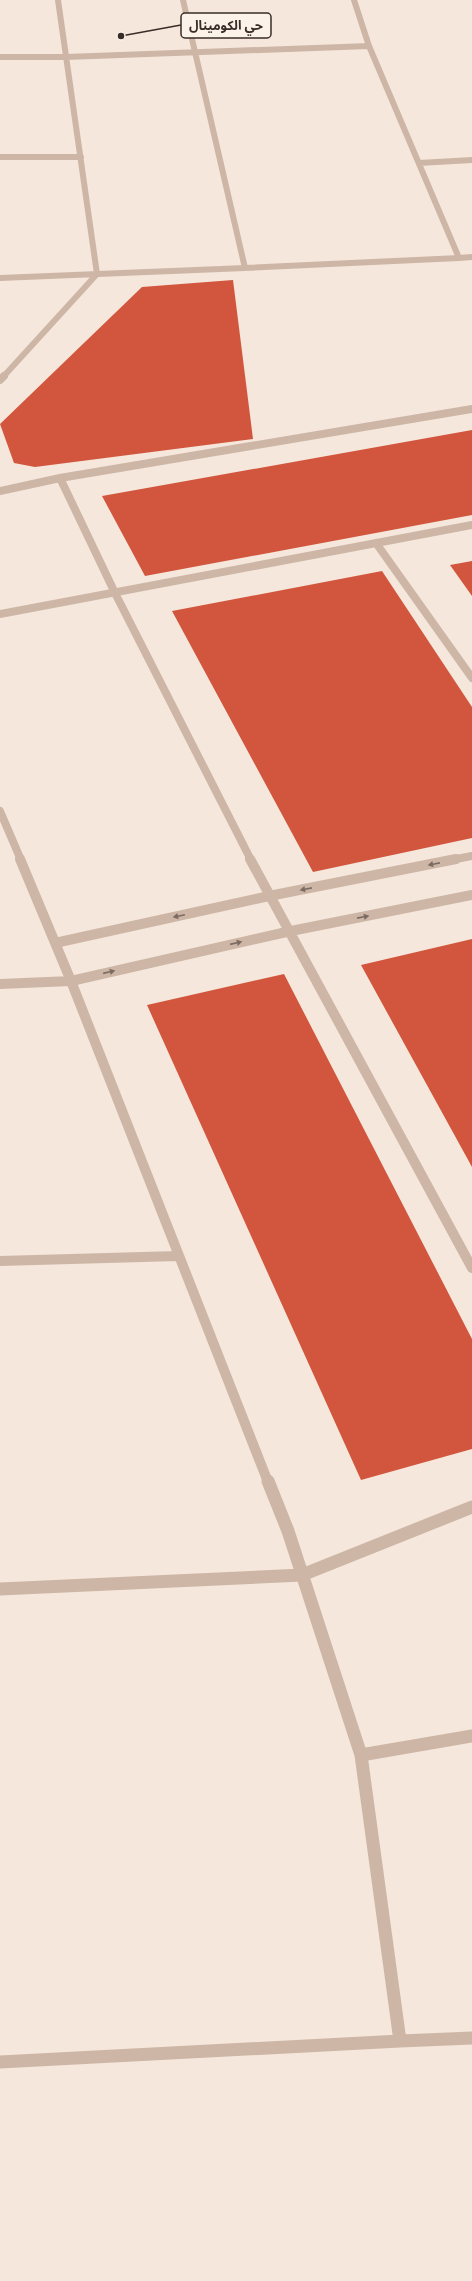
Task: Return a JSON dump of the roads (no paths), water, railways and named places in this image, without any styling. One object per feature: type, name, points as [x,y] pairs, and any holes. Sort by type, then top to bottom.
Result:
[{"type":"street","points":[[58,0],[97,274]]},
{"type":"street","points":[[183,0],[245,268]]},
{"type":"street","points":[[354,0],[369,46],[459,258]]},
{"type":"street","points":[[0,57],[66,57],[369,46]]},
{"type":"street","points":[[0,158],[80,157]]},
{"type":"street","points":[[418,163],[472,160]]},
{"type":"street","points":[[0,278],[472,257]]},
{"type":"street","points":[[0,380],[97,274]]},
{"type":"street","points":[[0,491],[60,478],[472,409]]},
{"type":"street","points":[[60,478],[115,593],[269,896],[291,930],[472,1268]]},
{"type":"street","points":[[0,614],[472,525]]},
{"type":"street","points":[[376,543],[472,678]]},
{"type":"street","points":[[0,811],[71,981],[178,1256],[288,1531],[361,1754],[400,2041]]},
{"type":"street","points":[[55,943],[269,896],[472,856]]},
{"type":"street","points":[[0,984],[71,981],[291,930],[472,895]]},
{"type":"street","points":[[0,1261],[178,1256]]},
{"type":"street","points":[[0,1590],[302,1575],[472,1507]]},
{"type":"street","points":[[361,1754],[472,1736]]},
{"type":"street","points":[[0,2062],[472,2038]]},
{"type":"place","name":"حي الكومينال","points":[[121,36]]}]
